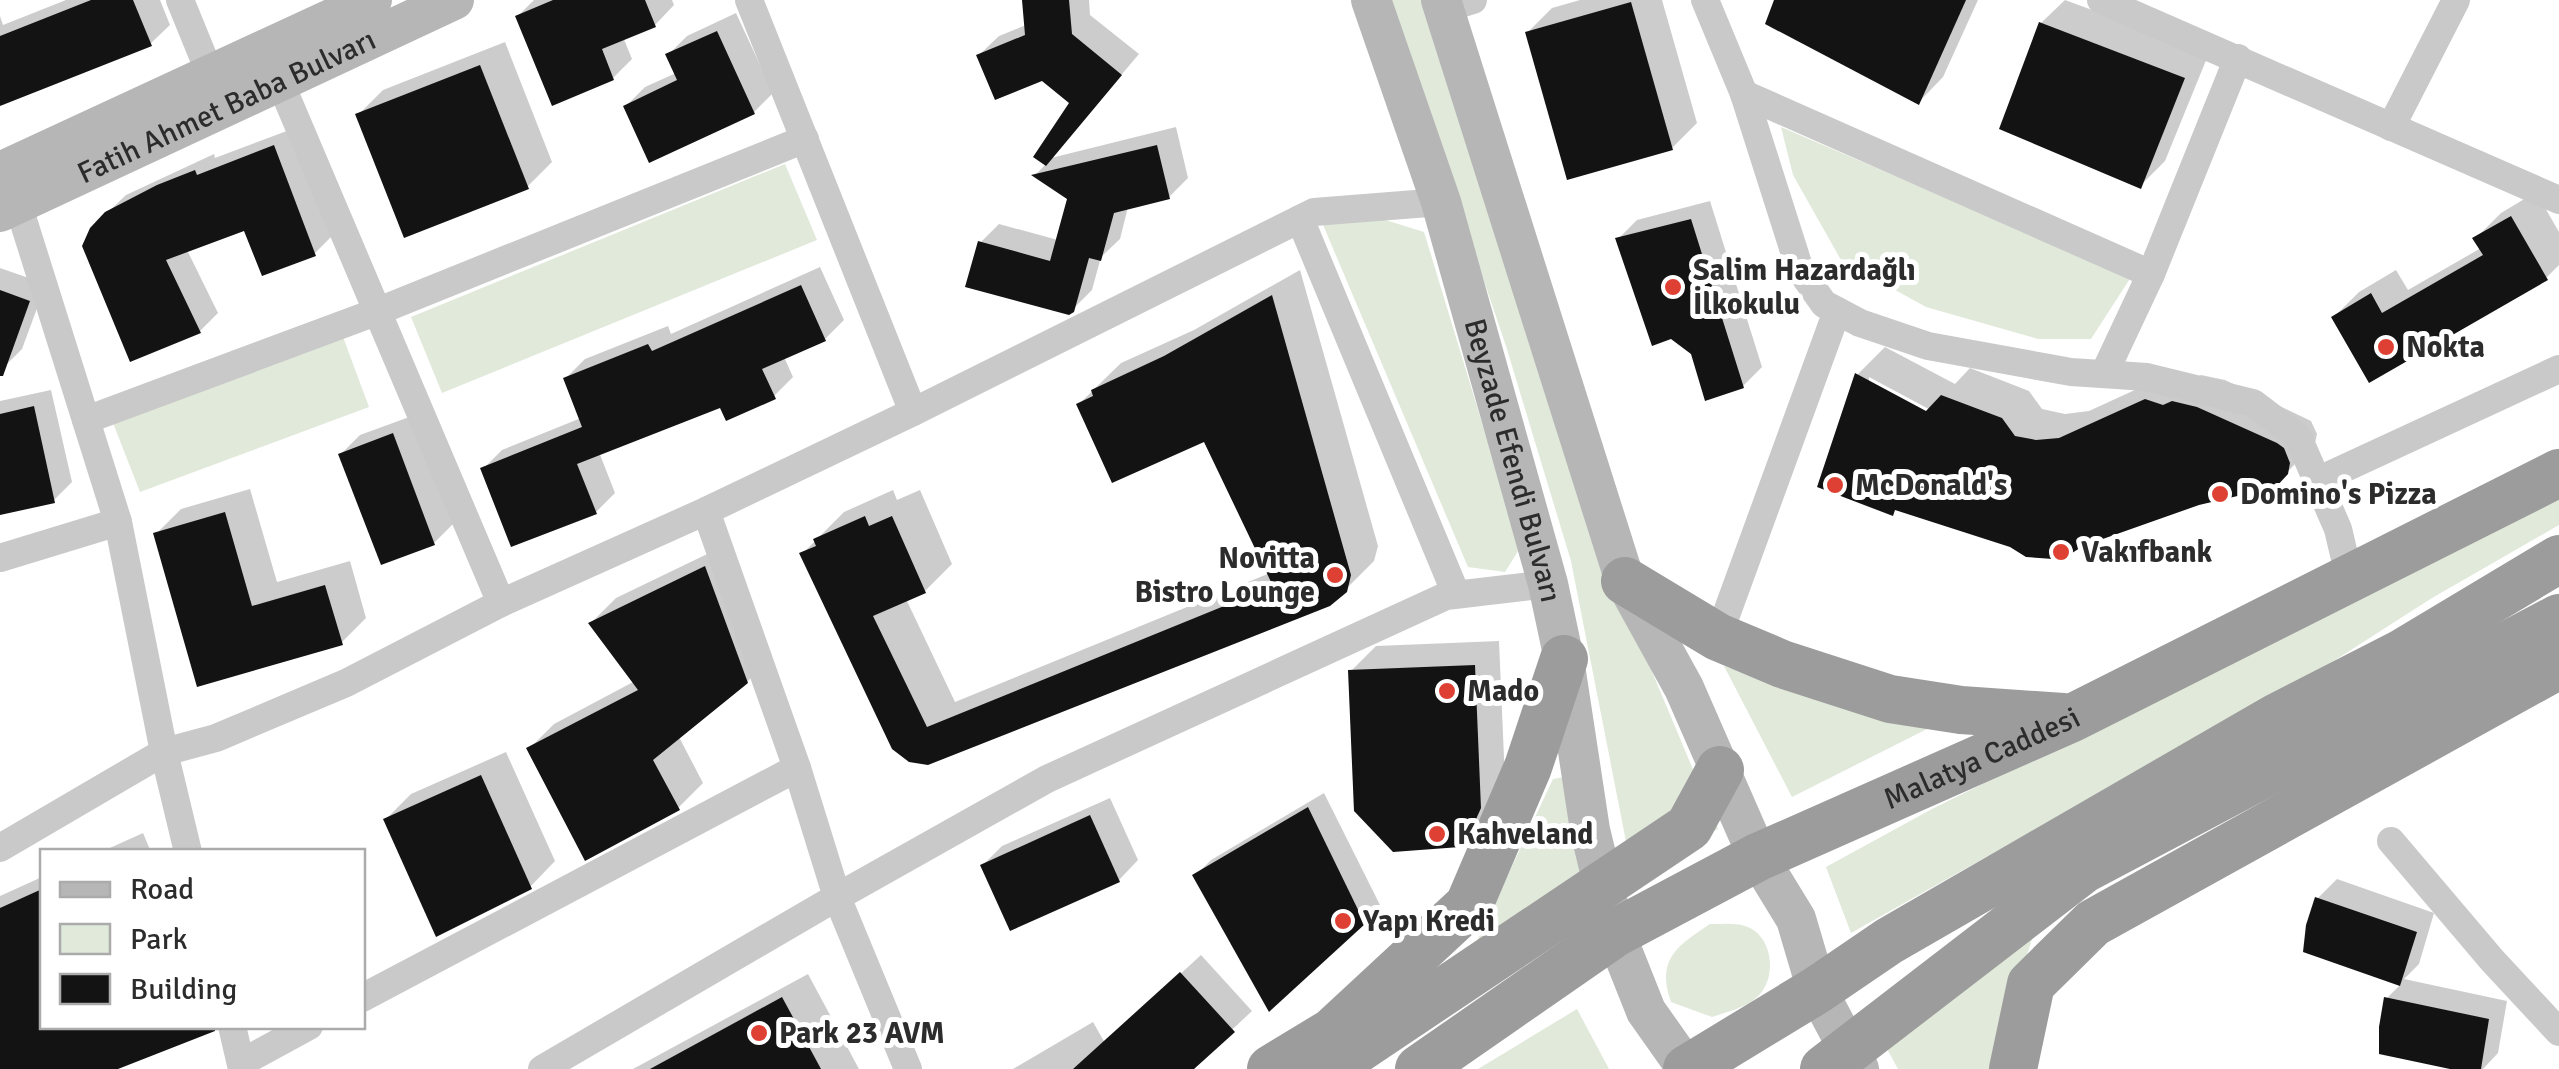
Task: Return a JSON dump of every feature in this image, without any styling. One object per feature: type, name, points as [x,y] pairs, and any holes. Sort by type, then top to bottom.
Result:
[{"type":"highway","name":"Malatya Caddesi","points":[[1419,1069],[1616,933],[1758,857],[2072,718],[2559,473]]},
{"type":"highway","points":[[1687,1069],[1889,941],[2277,717],[2402,653],[2559,559]]},
{"type":"highway","points":[[1625,580],[1718,637],[1782,664],[1890,699],[1961,710],[2072,718]]},
{"type":"highway","points":[[1844,1063],[2084,868],[2559,618]]},
{"type":"highway","points":[[1271,1069],[1332,1032],[1469,904],[1528,767],[1564,659]]},
{"type":"highway","points":[[2012,1069],[2031,984],[2092,923],[2559,666]]},
{"type":"highway","points":[[1328,1069],[1690,827],[1720,770]]},
{"type":"main road","name":"Fatih Ahmet Baba Bulvarı","points":[[6,196],[211,76],[372,0]]},
{"type":"main road","name":"Fatih Ahmet Baba Bulvarı","points":[[6,196],[280,82],[454,0]]},
{"type":"main road","name":"Beyzade Efendi Bulvarı","points":[[1370,0],[1442,202],[1548,584],[1564,659],[1590,830],[1616,933],[1646,1010],[1687,1069]]},
{"type":"main road","points":[[1453,3],[1625,580],[1684,688],[1758,857],[1796,919],[1844,1063]]},
{"type":"street","points":[[180,0],[211,76]]},
{"type":"street","points":[[748,0],[913,412]]},
{"type":"street","points":[[1705,0],[1744,94],[1800,270],[1824,304],[1860,323],[1928,346],[2071,372],[2147,377],[2253,403],[2298,436],[2338,529],[2350,580]]},
{"type":"street","points":[[2101,0],[2559,200]]},
{"type":"street","points":[[2391,126],[2456,0]]},
{"type":"street","points":[[2104,374],[2151,274],[2238,58]]},
{"type":"street","points":[[280,82],[501,603]]},
{"type":"street","points":[[1744,94],[2151,274]]},
{"type":"street","points":[[86,420],[376,312],[805,139]]},
{"type":"street","points":[[6,196],[118,522],[187,849]]},
{"type":"street","points":[[0,848],[164,752],[216,738],[346,683],[501,603],[913,412],[1300,218],[1314,212],[1442,202]]},
{"type":"street","points":[[1300,218],[1456,594]]},
{"type":"street","points":[[1718,637],[1837,310]]},
{"type":"street","points":[[2317,481],[2559,370]]},
{"type":"street","points":[[706,511],[797,768],[837,897],[908,1069]]},
{"type":"street","points":[[0,558],[118,522]]},
{"type":"street","points":[[542,1069],[1047,778],[1446,596],[1548,584]]},
{"type":"street","points":[[365,996],[797,768]]},
{"type":"street","points":[[2391,841],[2559,1032]]},
{"type":"street","points":[[233,1029],[241,1066],[304,1029]]},
{"type":"green space","points":[[1389,0],[1423,0],[1637,636],[1718,829],[1632,872],[1571,561],[1506,346]]},
{"type":"green space","points":[[1781,127],[2131,277],[2091,339],[2038,339],[1926,307],[1841,260],[1793,175]]},
{"type":"green space","points":[[785,164],[817,240],[442,393],[411,317]]},
{"type":"green space","points":[[1379,218],[1424,232],[1520,548],[1505,572],[1468,567],[1321,220]]},
{"type":"green space","points":[[343,337],[369,407],[140,492],[113,423]]},
{"type":"green space","points":[[2559,490],[2559,525],[2432,598],[2329,664],[1851,933],[1826,867],[1932,809],[2284,635]]},
{"type":"green space","points":[[1724,666],[1826,701],[1933,726],[1792,797]]},
{"type":"green space","points":[[1564,777],[1592,910],[1463,971],[1553,779]]},
{"type":"green space","points":[[2038,920],[1991,1069],[1898,1069],[1873,1023]]},
{"type":"green space","points":[[1710,924],[1750,928],[1764,942],[1770,961],[1767,982],[1756,998],[1712,1017],[1671,1002],[1666,975],[1672,955]]},
{"type":"green space","points":[[1577,1009],[1609,1069],[1478,1069]]},
{"type":"building","points":[[91,0],[133,0],[152,46],[0,106],[0,36]]},
{"type":"building","points":[[553,0],[645,0],[656,27],[602,49],[614,80],[552,106],[515,16]]},
{"type":"building","points":[[1022,0],[1069,0],[1072,34],[1122,75],[1046,166],[1033,157],[1069,103],[1042,81],[995,100],[976,55],[1025,35]]},
{"type":"building","points":[[1774,0],[1966,0],[1919,105],[1765,24]]},
{"type":"building","points":[[1631,2],[1673,150],[1567,180],[1525,32]]},
{"type":"building","points":[[2039,22],[2185,78],[2141,189],[1999,129]]},
{"type":"building","points":[[717,31],[755,114],[649,163],[623,106],[677,80],[665,54]]},
{"type":"building","points":[[480,65],[529,189],[404,238],[355,114]]},
{"type":"building","points":[[274,145],[316,256],[262,276],[244,231],[166,260],[201,333],[130,362],[82,246],[90,228],[105,212],[157,185],[195,170],[197,175]]},
{"type":"building","points":[[1157,145],[1170,199],[1114,213],[1101,261],[1089,258],[1074,312],[1069,315],[965,287],[978,241],[1050,261],[1067,199],[1031,175]]},
{"type":"building","points":[[2511,216],[2548,280],[2369,383],[2331,317],[2371,293],[2382,313],[2483,255],[2472,238]]},
{"type":"building","points":[[1691,219],[1744,388],[1705,401],[1691,354],[1671,339],[1652,346],[1615,238]]},
{"type":"building","points":[[801,285],[826,341],[762,369],[776,399],[726,421],[720,408],[577,464],[597,514],[511,547],[480,468],[582,427],[563,378],[648,344],[652,351]]},
{"type":"building","points":[[0,290],[30,301],[3,376],[0,376]]},
{"type":"building","points":[[1272,295],[1351,575],[1347,592],[1330,606],[928,765],[909,762],[892,749],[799,553],[816,546],[813,539],[865,516],[869,526],[892,516],[926,593],[873,616],[927,727],[1273,586],[1204,442],[1112,483],[1076,404],[1093,396],[1091,390],[1164,356]]},
{"type":"building","points":[[1855,373],[1926,411],[1941,395],[2002,418],[2015,436],[2036,440],[2059,438],[2145,399],[2163,405],[2172,401],[2197,407],[2277,443],[2284,448],[2290,463],[2288,474],[2276,487],[2199,505],[2083,546],[2069,555],[2053,559],[2026,557],[2010,547],[1895,510],[1893,516],[1817,487]]},
{"type":"building","points":[[34,406],[55,503],[0,515],[0,414]]},
{"type":"building","points":[[393,433],[435,545],[381,565],[338,454]]},
{"type":"building","points":[[225,512],[252,606],[325,585],[343,645],[197,687],[153,533]]},
{"type":"building","points":[[705,566],[748,683],[653,760],[680,810],[585,861],[526,748],[638,690],[588,623]]},
{"type":"building","points":[[1475,665],[1481,808],[1460,847],[1393,852],[1354,811],[1348,670]]},
{"type":"building","points":[[481,775],[532,889],[436,937],[383,819]]},
{"type":"building","points":[[1308,807],[1365,924],[1269,1012],[1192,875]]},
{"type":"building","points":[[1090,815],[1120,882],[1010,931],[980,865]]},
{"type":"building","points":[[40,890],[40,1029],[215,1031],[118,1069],[0,1069],[0,908]]},
{"type":"building","points":[[2315,897],[2417,932],[2400,986],[2303,952]]},
{"type":"building","points":[[1180,972],[1235,1032],[1194,1069],[1073,1069]]},
{"type":"building","name":"Park 23 AVM","points":[[782,997],[821,1069],[650,1069]]},
{"type":"building","points":[[2384,997],[2489,1019],[2481,1069],[2450,1069],[2379,1054]]},
{"type":"place","name":"Salim Hazardağlı İlkokulu","points":[[1673,287]]},
{"type":"place","name":"Nokta","points":[[2386,347]]},
{"type":"place","name":"McDonald's","points":[[1835,485]]},
{"type":"place","name":"Domino's Pizza","points":[[2220,494]]},
{"type":"place","name":"Vakıfbank","points":[[2061,552]]},
{"type":"place","name":"Novitta Bistro Lounge","points":[[1335,575]]},
{"type":"place","name":"Mado","points":[[1447,691]]},
{"type":"place","name":"Kahveland","points":[[1437,834]]},
{"type":"place","name":"Yapı Kredi","points":[[1343,921]]},
{"type":"place","name":"Park 23 AVM","points":[[759,1033]]}]
